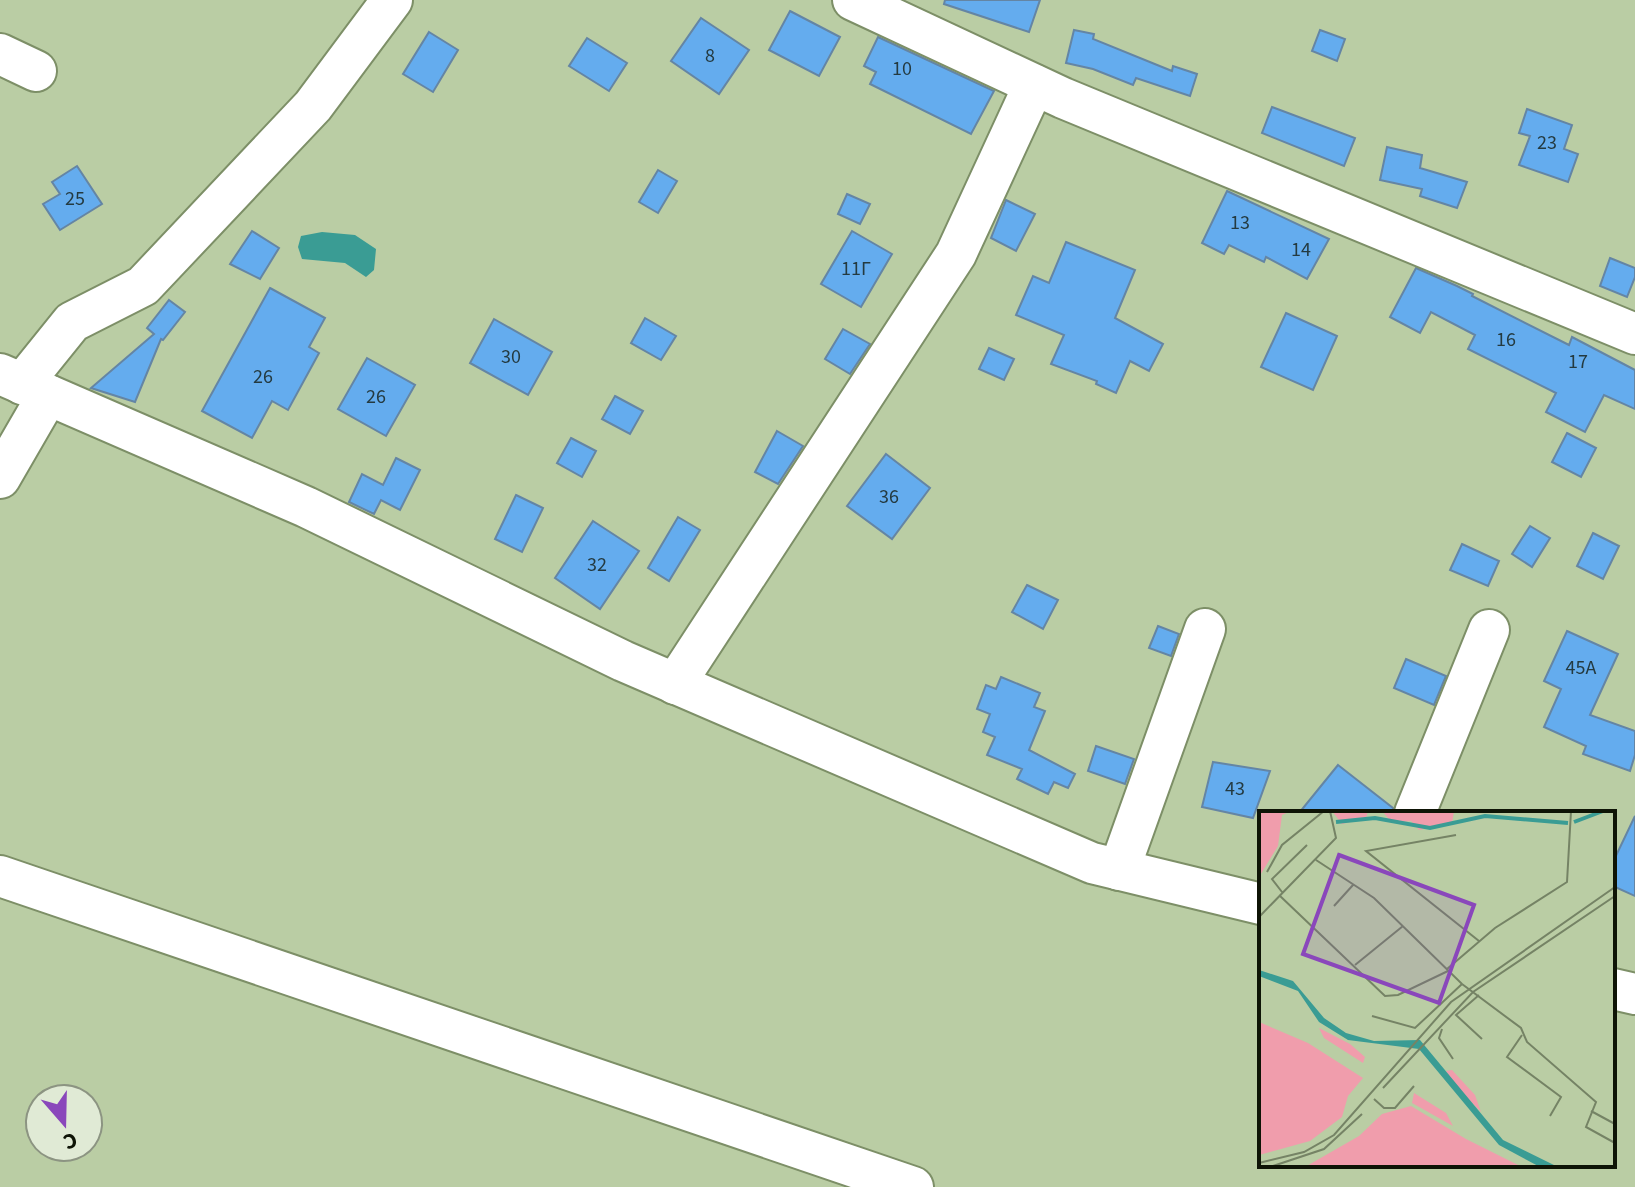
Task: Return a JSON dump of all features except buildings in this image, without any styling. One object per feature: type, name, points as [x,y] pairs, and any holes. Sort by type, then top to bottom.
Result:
[{"type":"street","points":[[0,478],[23,384],[72,322],[143,286],[313,106],[392,0]]},
{"type":"street","points":[[853,0],[1034,85],[1635,334]]},
{"type":"street","points":[[0,54],[36,71]]},
{"type":"street","points":[[675,684],[956,254],[1034,85]]},
{"type":"street","points":[[23,384],[306,507],[623,661],[1092,863],[1259,904]]},
{"type":"street","points":[[1119,870],[1205,629]]},
{"type":"street","points":[[1416,811],[1489,630]]},
{"type":"street","points":[[0,876],[913,1187]]},
{"type":"street","points":[[1615,989],[1635,994]]},
{"type":"water","points":[[322,232],[355,235],[376,249],[374,270],[366,277],[345,263],[302,259],[298,247],[301,236]]}]
